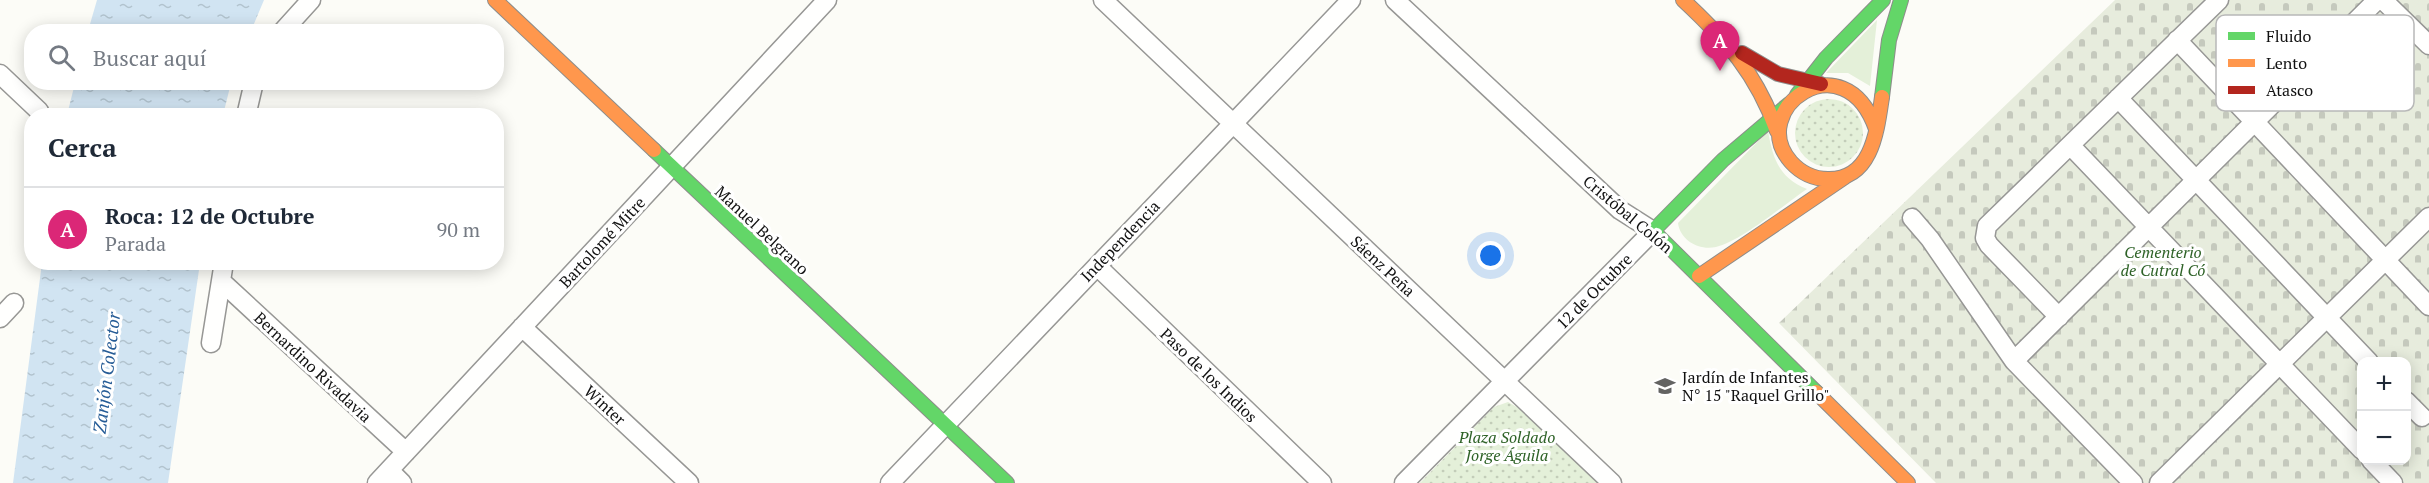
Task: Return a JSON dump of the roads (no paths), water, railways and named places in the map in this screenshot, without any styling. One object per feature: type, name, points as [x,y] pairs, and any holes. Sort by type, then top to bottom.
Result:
[{"type":"main road","name":"Manuel Belgrano","points":[[495,0],[1007,483]]},
{"type":"main road","points":[[1683,0],[1736,50],[1758,82],[1787,158],[1809,177],[1828,180],[1847,176]]},
{"type":"main road","name":"12 de Octubre","points":[[1653,231],[1723,160],[1792,100],[1883,0]]},
{"type":"main road","points":[[1699,276],[1847,176],[1869,158],[1876,129],[1890,33],[1900,0]]},
{"type":"main road","points":[[1736,50],[1778,74],[1806,82],[1842,86],[1859,95],[1871,110],[1876,129]]},
{"type":"main road","name":"12 de Octubre","points":[[1780,141],[1781,122],[1792,100],[1822,84]]},
{"type":"main road","name":"Cristóbal Colón","points":[[1653,231],[1908,483]]},
{"type":"street","points":[[289,24],[311,0]]},
{"type":"street","name":"Bartolomé Mitre","points":[[383,477],[827,0]]},
{"type":"street","name":"Sáenz Peña","points":[[1103,0],[1611,483]]},
{"type":"street","name":"Independencia","points":[[890,483],[1351,0]]},
{"type":"street","name":"Cristóbal Colón","points":[[1395,0],[1620,210],[1653,231]]},
{"type":"street","points":[[2058,317],[1989,244],[1984,234],[1989,224],[2219,0]]},
{"type":"street","points":[[2362,15],[2377,0]]},
{"type":"street","points":[[2383,0],[2398,15]]},
{"type":"street","points":[[2414,30],[2429,45]]},
{"type":"street","points":[[2177,40],[2216,81]]},
{"type":"street","points":[[0,74],[36,108]]},
{"type":"street","points":[[248,108],[252,90]]},
{"type":"street","points":[[2118,98],[2364,357]]},
{"type":"street","points":[[2245,111],[2429,306]]},
{"type":"street","points":[[2014,361],[2266,111]]},
{"type":"street","points":[[2070,145],[2357,446]]},
{"type":"street","points":[[2159,483],[2429,217]]},
{"type":"street","points":[[1912,218],[1930,239],[2014,361],[2133,483]]},
{"type":"street","name":"12 de Octubre","points":[[1404,483],[1653,231]]},
{"type":"street","name":"Paso de los Indios","points":[[1096,266],[1322,483]]},
{"type":"street","points":[[211,343],[223,270]]},
{"type":"street","name":"Bernardino Rivadavia","points":[[221,281],[406,452]]},
{"type":"street","points":[[0,318],[14,303]]},
{"type":"street","name":"Winter","points":[[522,327],[689,483]]},
{"type":"street","points":[[2411,406],[2422,417]]},
{"type":"street","points":[[2376,465],[2393,483]]},
{"type":"street","points":[[383,477],[402,483]]},
{"type":"water","points":[[97,0],[264,0],[254,24],[90,24]]},
{"type":"water","points":[[73,90],[229,90],[225,108],[69,108]]},
{"type":"water","name":"Zanjón Colector","points":[[41,270],[199,270],[168,483],[13,483]]},
{"type":"place","name":"Roca: 12 de Octubre","points":[[1720,71]]},
{"type":"place","name":"Jardín de Infantes N° 15 \"Raquel Grillo\"","points":[[1665,386]]},
{"type":"park label","name":"Cementerio de Cutral Có","points":[[2163,261]]},
{"type":"park label","name":"Plaza Soldado Jorge Águila","points":[[1507,446]]}]
